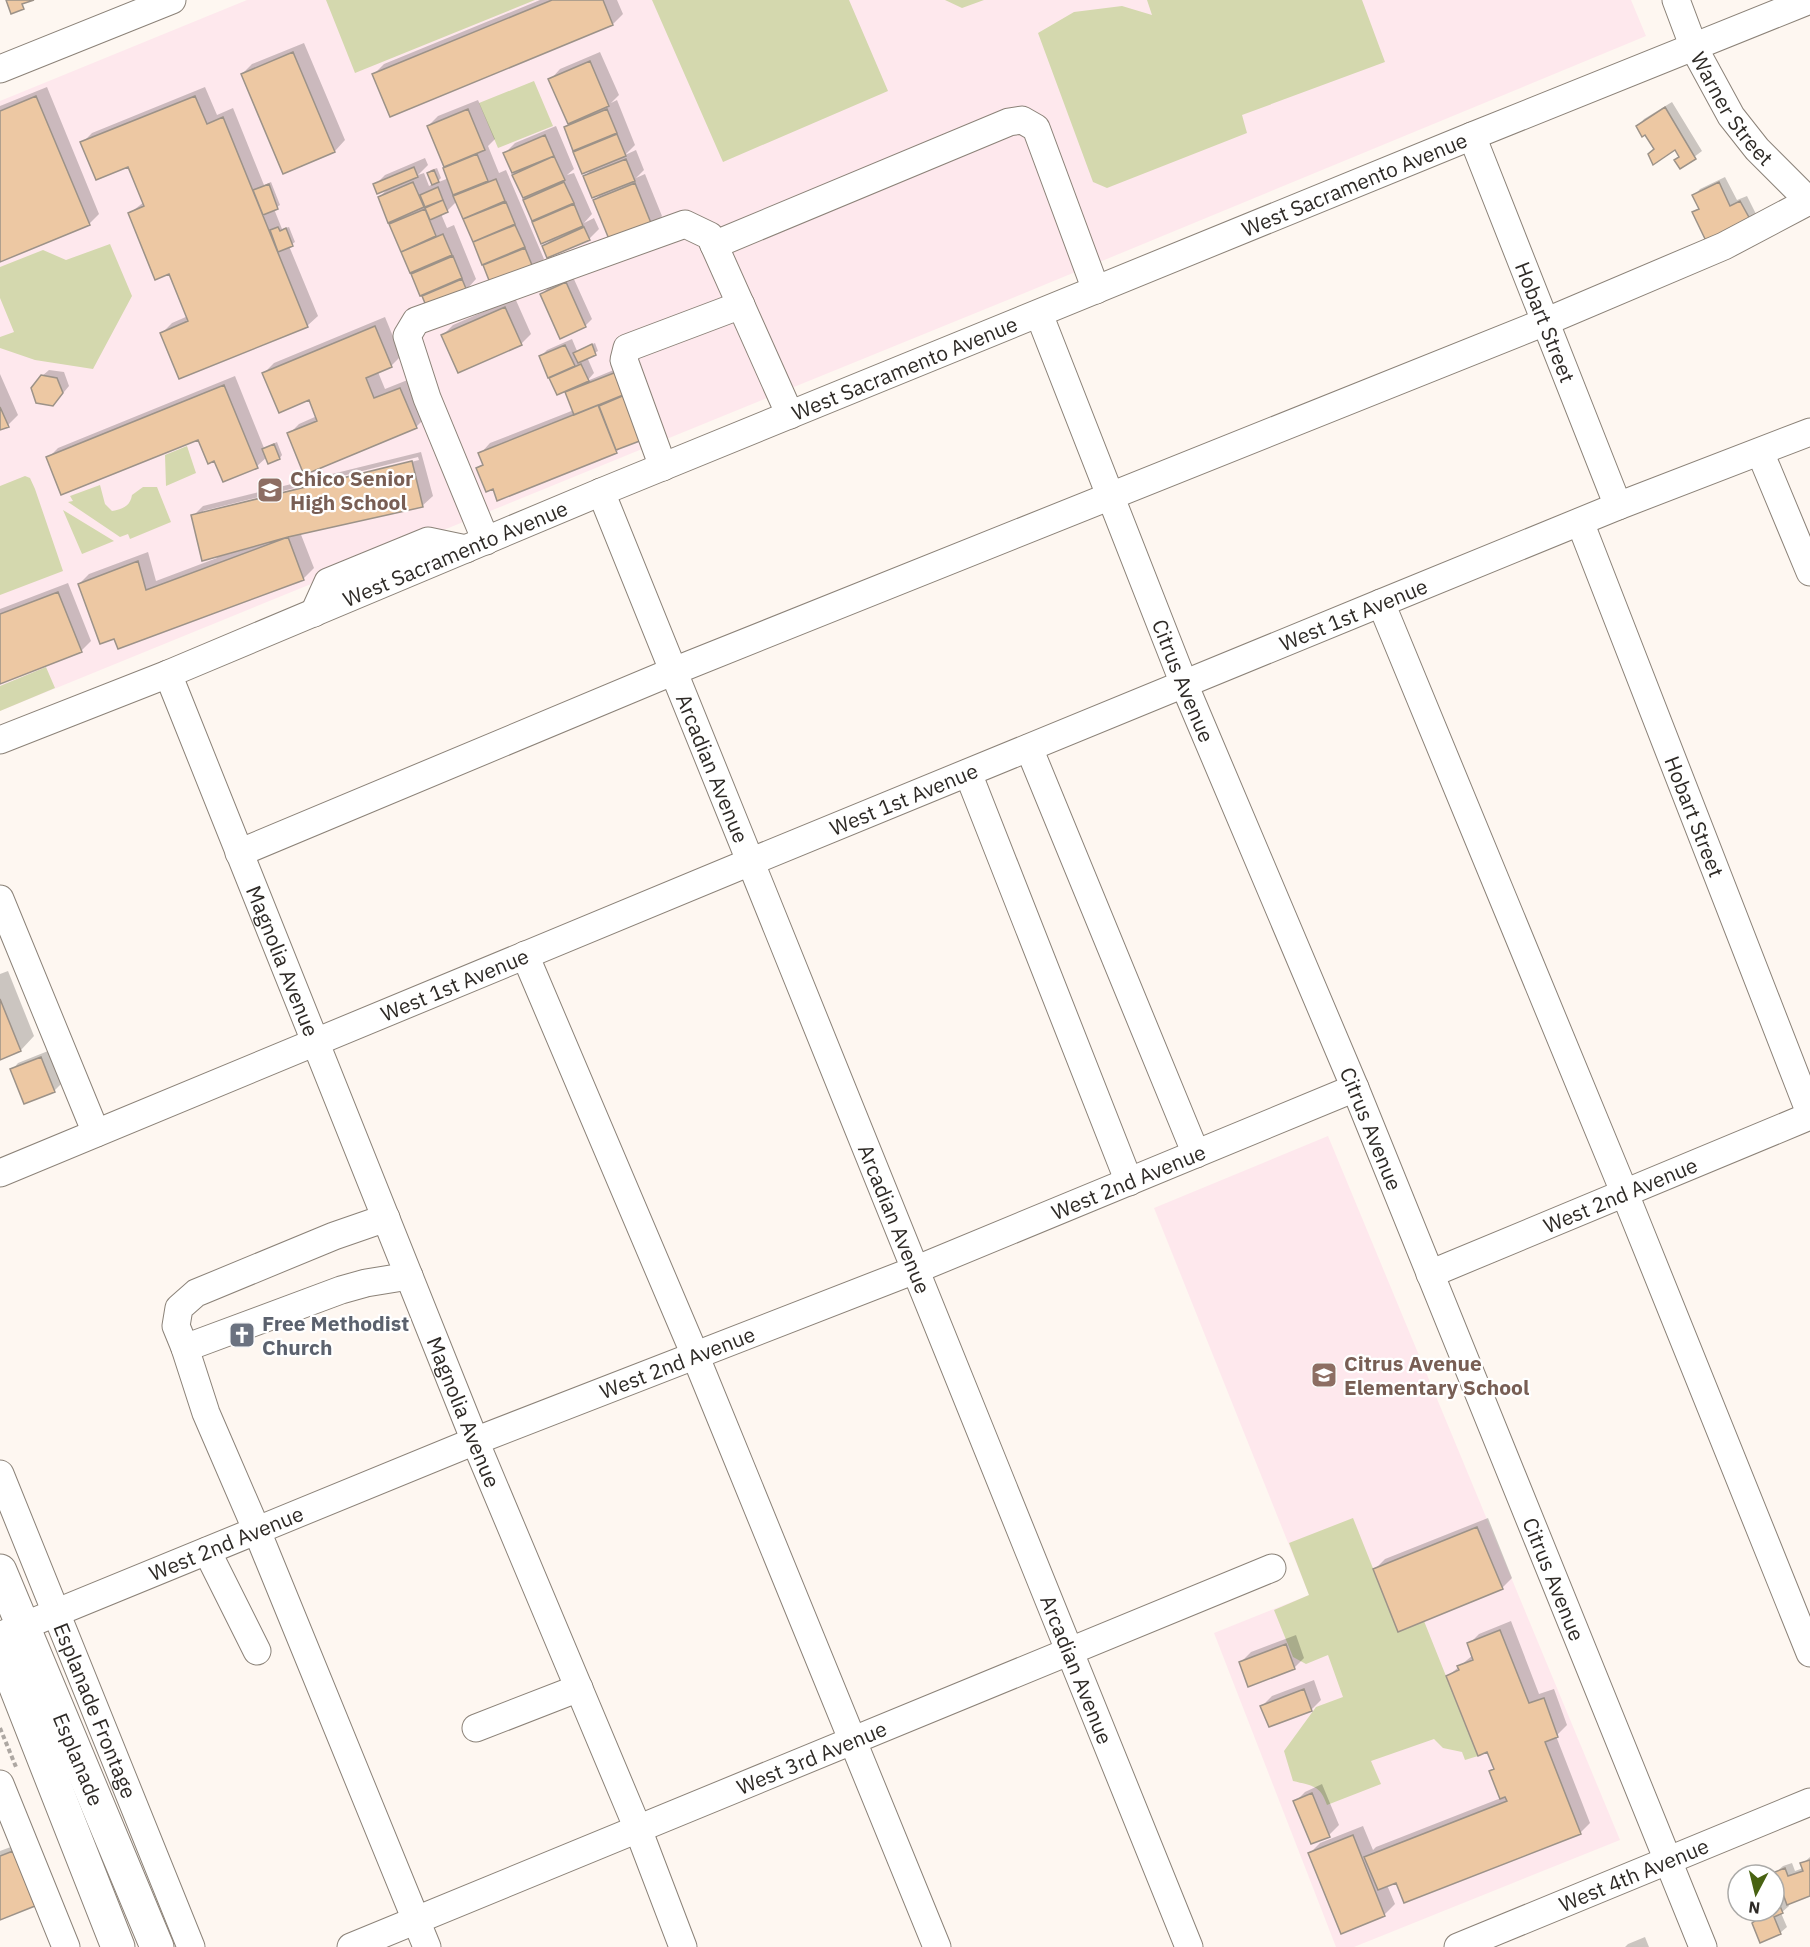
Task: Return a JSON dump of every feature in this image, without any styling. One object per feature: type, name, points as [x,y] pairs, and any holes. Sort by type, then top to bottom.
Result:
[{"type":"main road","name":"Esplanade","points":[[0,1571],[7,1637],[118,1947]]},
{"type":"main road","name":"Esplanade","points":[[7,1637],[157,1947]]},
{"type":"street","points":[[0,69],[172,0]]},
{"type":"street","name":"Warner Street","points":[[1676,0],[1694,48],[1731,116],[1757,149],[1810,201]]},
{"type":"street","name":"West Sacramento Avenue","points":[[0,740],[168,674],[602,492],[1810,0]]},
{"type":"street","points":[[712,241],[1009,122],[1022,120],[1036,128],[1096,290]]},
{"type":"street","name":"Hobart Street","points":[[1472,136],[1618,506]]},
{"type":"street","points":[[239,853],[674,671],[1545,322],[1724,246],[1810,201]]},
{"type":"street","points":[[476,545],[407,336],[416,321],[685,224],[712,241],[790,415]]},
{"type":"street","points":[[663,467],[624,360],[627,348],[741,305]]},
{"type":"street","name":"Citrus Avenue","points":[[1039,314],[1184,684],[1355,1088],[1703,1947]]},
{"type":"street","name":"West 1st Avenue","points":[[0,1173],[1618,506],[1810,432]]},
{"type":"street","points":[[1760,452],[1810,572]]},
{"type":"street","name":"Arcadian Avenue","points":[[602,492],[1190,1947]]},
{"type":"street","name":"Hobart Street","points":[[1580,522],[1810,1115]]},
{"type":"street","points":[[1382,603],[1625,1194],[1810,1653]]},
{"type":"street","name":"Magnolia Avenue","points":[[168,674],[475,1441],[638,1829],[683,1947]]},
{"type":"street","points":[[1029,748],[1196,1154]]},
{"type":"street","points":[[968,773],[1129,1182]]},
{"type":"street","points":[[0,899],[96,1134]]},
{"type":"street","points":[[525,956],[695,1355],[937,1947]]},
{"type":"street","name":"West 2nd Avenue","points":[[7,1637],[57,1613],[475,1441],[915,1270],[1355,1088]]},
{"type":"street","name":"West 2nd Avenue","points":[[1430,1274],[1810,1115]]},
{"type":"street","points":[[386,1218],[334,1236],[196,1293],[179,1308],[176,1326],[206,1413],[257,1531],[427,1947]]},
{"type":"street","points":[[185,1348],[341,1290],[366,1282],[409,1276]]},
{"type":"street","name":"Esplanade Frontage","points":[[0,1474],[191,1947]]},
{"type":"street","points":[[207,1551],[257,1651]]},
{"type":"street","name":"West 3rd Avenue","points":[[351,1947],[1272,1568]]},
{"type":"street","points":[[476,1728],[579,1688]]},
{"type":"street","points":[[0,1784],[66,1947]]},
{"type":"street","name":"West 4th Avenue","points":[[1458,1947],[1810,1802]]},
{"type":"shaded area","name":"Chico Senior High School","points":[[247,0],[1631,0],[1646,36],[1027,292],[0,711],[0,101]]},
{"type":"shaded area","name":"Citrus Avenue Elementary School","points":[[1328,1136],[1620,1840],[1354,1947],[1336,1947],[1214,1633],[1309,1595],[1154,1208]]},
{"type":"green space","points":[[326,0],[535,0],[355,73]]},
{"type":"green space","points":[[652,0],[849,0],[888,91],[723,162]]},
{"type":"green space","points":[[945,0],[984,0],[962,8]]},
{"type":"green space","points":[[1147,0],[1362,0],[1385,62],[1242,115],[1247,133],[1107,188],[1093,182],[1038,33],[1074,12],[1122,6],[1152,15]]},
{"type":"green space","points":[[534,81],[553,126],[498,148],[479,103]]},
{"type":"green space","points":[[110,244],[132,296],[93,369],[35,360],[0,348],[0,337],[14,332],[0,298],[0,267],[43,250],[66,260]]},
{"type":"green space","points":[[187,446],[196,473],[166,486],[165,455]]},
{"type":"green space","points":[[25,476],[30,478],[35,489],[63,571],[0,595],[0,486]]},
{"type":"green space","points":[[100,485],[105,504],[112,511],[125,507],[132,495],[143,487],[157,487],[171,522],[130,539],[128,534],[120,537],[68,502],[73,501],[70,496]]},
{"type":"green space","points":[[63,510],[114,541],[82,554]]},
{"type":"green space","points":[[46,667],[55,688],[0,711],[0,686]]},
{"type":"green space","points":[[1353,1518],[1398,1631],[1424,1621],[1478,1756],[1465,1760],[1462,1752],[1443,1748],[1434,1739],[1371,1761],[1381,1784],[1327,1805],[1322,1794],[1315,1787],[1293,1781],[1284,1751],[1316,1707],[1343,1697],[1328,1655],[1306,1664],[1293,1657],[1274,1610],[1309,1595],[1289,1543]]},
{"type":"building","points":[[6,0],[34,0],[22,4],[24,9],[11,14]]},
{"type":"building","points":[[552,0],[603,0],[613,25],[390,117],[372,74]]},
{"type":"building","points":[[293,52],[335,152],[283,174],[241,74]]},
{"type":"building","points":[[590,61],[609,106],[568,124],[548,79]]},
{"type":"building","points":[[36,96],[90,225],[0,262],[0,111]]},
{"type":"building","points":[[195,96],[207,124],[223,117],[308,327],[179,379],[160,333],[188,321],[169,274],[155,280],[128,213],[144,206],[128,167],[96,180],[80,142]]},
{"type":"building","points":[[1665,107],[1696,159],[1680,169],[1674,160],[1679,157],[1675,150],[1653,165],[1648,154],[1654,149],[1645,135],[1642,137],[1636,126]]},
{"type":"building","points":[[468,109],[485,150],[444,167],[427,126]]},
{"type":"building","points":[[607,109],[617,133],[573,151],[564,127]]},
{"type":"building","points":[[617,134],[626,156],[582,174],[573,152]]},
{"type":"building","points":[[545,135],[554,156],[512,173],[503,153]]},
{"type":"building","points":[[477,154],[488,181],[453,195],[443,168]]},
{"type":"building","points":[[554,156],[565,180],[523,198],[512,175]]},
{"type":"building","points":[[626,159],[635,181],[592,198],[583,176]]},
{"type":"building","points":[[414,167],[418,177],[377,194],[373,184]]},
{"type":"building","points":[[434,170],[439,182],[432,185],[427,173]]},
{"type":"building","points":[[496,179],[505,201],[463,219],[453,196]]},
{"type":"building","points":[[413,182],[424,207],[388,223],[378,197]]},
{"type":"building","points":[[564,182],[574,203],[532,221],[523,200]]},
{"type":"building","points":[[1719,182],[1730,206],[1740,201],[1751,221],[1707,243],[1692,212],[1699,209],[1692,195]]},
{"type":"building","points":[[635,183],[653,228],[611,244],[593,200]]},
{"type":"building","points":[[269,184],[278,209],[263,215],[253,190]]},
{"type":"building","points":[[438,187],[443,200],[425,207],[420,195]]},
{"type":"building","points":[[443,200],[448,212],[430,220],[425,208]]},
{"type":"building","points":[[506,202],[515,224],[473,242],[463,219]]},
{"type":"building","points":[[574,204],[583,226],[541,244],[532,222]]},
{"type":"building","points":[[425,209],[436,236],[401,252],[389,224]]},
{"type":"building","points":[[515,225],[525,247],[482,265],[473,242]]},
{"type":"building","points":[[278,227],[280,231],[286,228],[293,246],[278,252],[270,230]]},
{"type":"building","points":[[584,227],[590,240],[547,258],[542,246]]},
{"type":"building","points":[[443,234],[452,255],[410,273],[401,252]]},
{"type":"building","points":[[525,248],[534,270],[492,288],[483,265]]},
{"type":"building","points":[[453,256],[462,278],[420,296],[411,274]]},
{"type":"building","points":[[462,279],[467,291],[427,308],[422,296]]},
{"type":"building","points":[[566,282],[586,327],[560,339],[540,294]]},
{"type":"building","points":[[505,307],[522,345],[458,373],[441,335]]},
{"type":"building","points":[[375,326],[392,367],[366,378],[374,398],[400,388],[417,428],[304,475],[287,433],[317,421],[309,400],[279,413],[262,373]]},
{"type":"building","points":[[592,344],[596,355],[578,363],[573,353]]},
{"type":"building","points":[[565,345],[575,366],[548,378],[539,356]]},
{"type":"building","points":[[581,364],[589,381],[557,395],[549,378]]},
{"type":"building","points":[[619,371],[628,393],[574,415],[565,392]]},
{"type":"building","points":[[41,375],[57,378],[63,393],[53,406],[36,403],[31,388]]},
{"type":"building","points":[[224,385],[258,468],[223,482],[214,461],[208,464],[198,440],[61,495],[46,457]]},
{"type":"building","points":[[627,394],[645,439],[616,450],[599,406]]},
{"type":"building","points":[[598,405],[617,453],[497,501],[493,489],[486,492],[476,468],[483,465],[478,453]]},
{"type":"building","points":[[0,407],[9,427],[0,430]]},
{"type":"building","points":[[274,444],[280,459],[268,464],[262,449]]},
{"type":"building","points":[[412,461],[423,507],[288,537],[202,561],[191,515]]},
{"type":"building","points":[[288,537],[304,580],[118,649],[114,639],[100,644],[78,584],[138,561],[146,590]]},
{"type":"building","points":[[58,592],[82,652],[0,684],[0,614]]},
{"type":"building","points":[[0,999],[21,1051],[0,1060]]},
{"type":"building","points":[[41,1057],[55,1092],[24,1104],[10,1069]]},
{"type":"building","points":[[1477,1527],[1503,1589],[1398,1632],[1373,1569]]},
{"type":"building","points":[[1500,1630],[1529,1703],[1544,1698],[1558,1737],[1545,1742],[1581,1834],[1404,1903],[1396,1883],[1378,1890],[1364,1857],[1507,1801],[1505,1797],[1500,1799],[1489,1771],[1494,1769],[1487,1752],[1478,1756],[1446,1676],[1459,1670],[1457,1666],[1473,1660],[1467,1643]]},
{"type":"building","points":[[1286,1644],[1295,1669],[1248,1687],[1239,1662]]},
{"type":"building","points":[[1304,1689],[1312,1711],[1269,1727],[1260,1706]]},
{"type":"building","points":[[1312,1793],[1330,1837],[1311,1844],[1293,1801]]},
{"type":"building","points":[[1353,1835],[1385,1916],[1341,1934],[1308,1853]]},
{"type":"building","points":[[13,1851],[35,1906],[0,1920],[0,1856]]},
{"type":"building","points":[[1810,1860],[1810,1896],[1787,1905],[1786,1871],[1788,1876],[1803,1871],[1800,1863]]},
{"type":"building","points":[[1752,1923],[1776,1923],[1781,1934],[1760,1943]]},
{"type":"place","name":"Chico Senior High School","points":[[270,490]]},
{"type":"place","name":"Free Methodist Church","points":[[242,1335]]},
{"type":"place","name":"Citrus Avenue Elementary School","points":[[1324,1375]]}]
